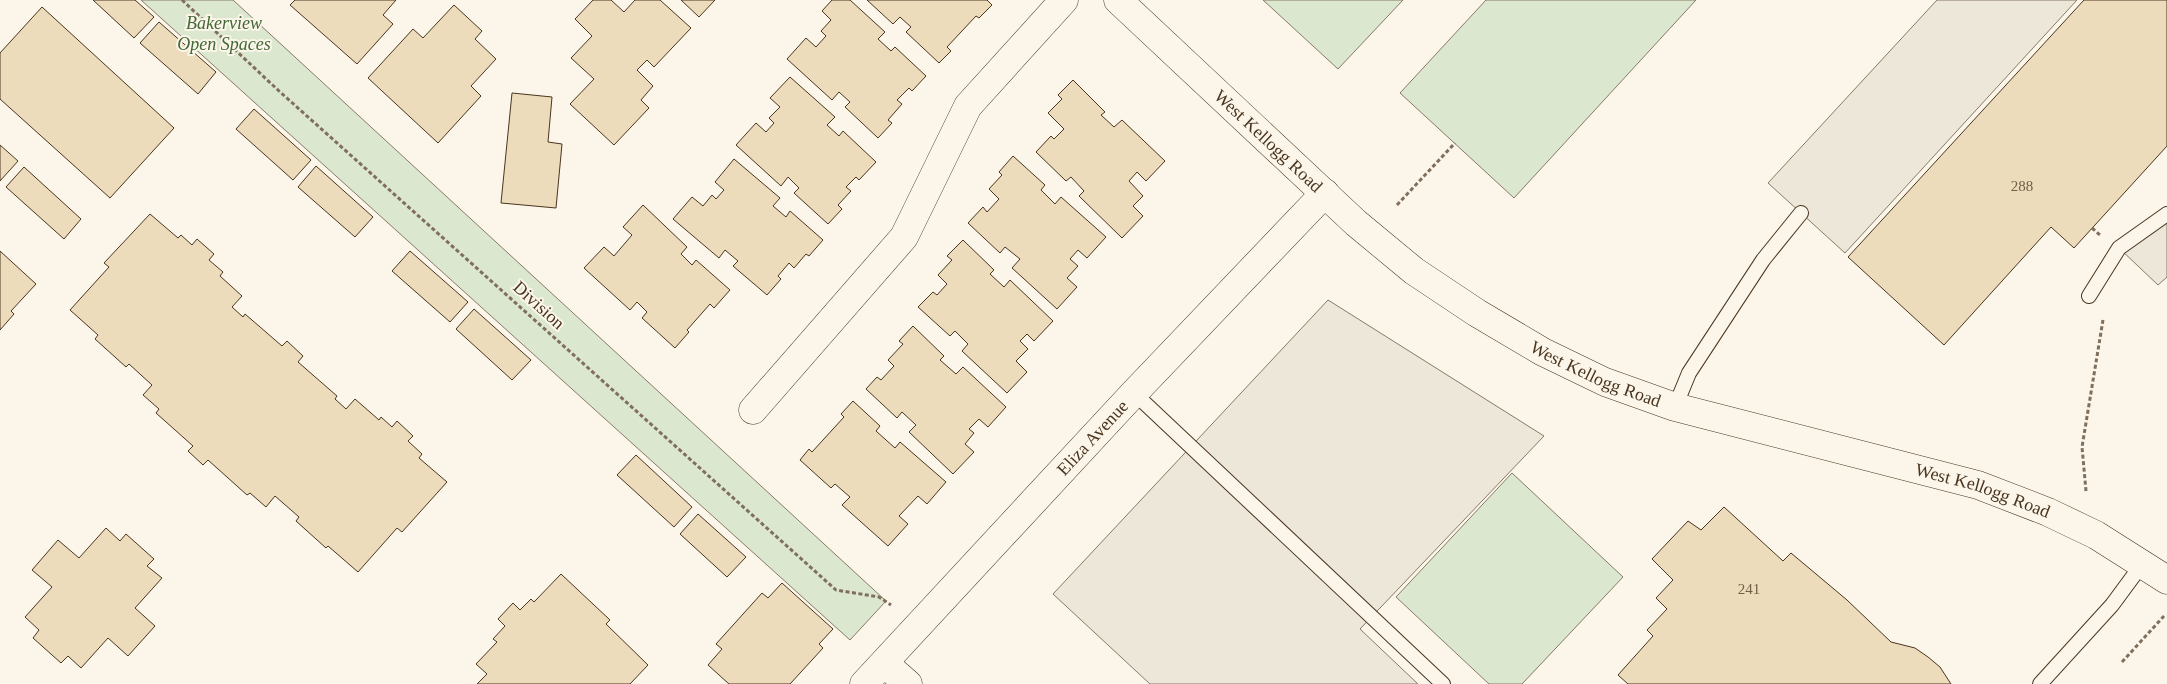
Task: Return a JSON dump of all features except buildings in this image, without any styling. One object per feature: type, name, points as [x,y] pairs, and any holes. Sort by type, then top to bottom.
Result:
[{"type":"street","points":[[753,410],[904,236],[968,106],[1064,0]]},
{"type":"street","name":"West Kellogg Road","points":[[1118,0],[1356,223],[1414,271],[1477,313],[1543,352],[1605,382],[1675,407],[1978,485],[2048,512],[2096,535],[2143,563],[2167,580]]},
{"type":"street","name":"Eliza Avenue","points":[[864,684],[1134,394],[1325,193]]},
{"type":"street","points":[[884,662],[908,684]]},
{"type":"lane","points":[[1675,407],[1689,373],[1763,260],[1801,213]]},
{"type":"lane","points":[[2089,296],[2119,248],[2167,214]]},
{"type":"lane","points":[[1134,394],[1442,684]]},
{"type":"lane","points":[[2040,684],[2112,606],[2143,563]]},
{"type":"path","name":"Division","points":[[182,0],[279,91],[836,590],[879,597],[891,605]]},
{"type":"path","points":[[1397,206],[1455,143]]},
{"type":"path","points":[[2092,228],[2102,237]]},
{"type":"path","points":[[2086,490],[2082,447],[2103,320]]},
{"type":"path","points":[[2122,662],[2164,616]]},
{"type":"green space","name":"Bakerview Open Spaces","points":[[141,0],[233,0],[886,601],[850,640]]},
{"type":"green space","points":[[1263,0],[1403,0],[1338,69]]},
{"type":"green space","points":[[1486,0],[1696,0],[1514,198],[1400,93]]},
{"type":"green space","points":[[1512,473],[1623,577],[1522,684],[1489,684],[1396,597]]},
{"type":"shaded area","points":[[1937,0],[2077,0],[1845,253],[1768,183]]},
{"type":"shaded area","points":[[2167,214],[2167,277],[2158,285],[2119,248]]},
{"type":"shaded area","points":[[1328,300],[1544,436],[1360,629],[1418,684],[1150,684],[1053,594]]}]
